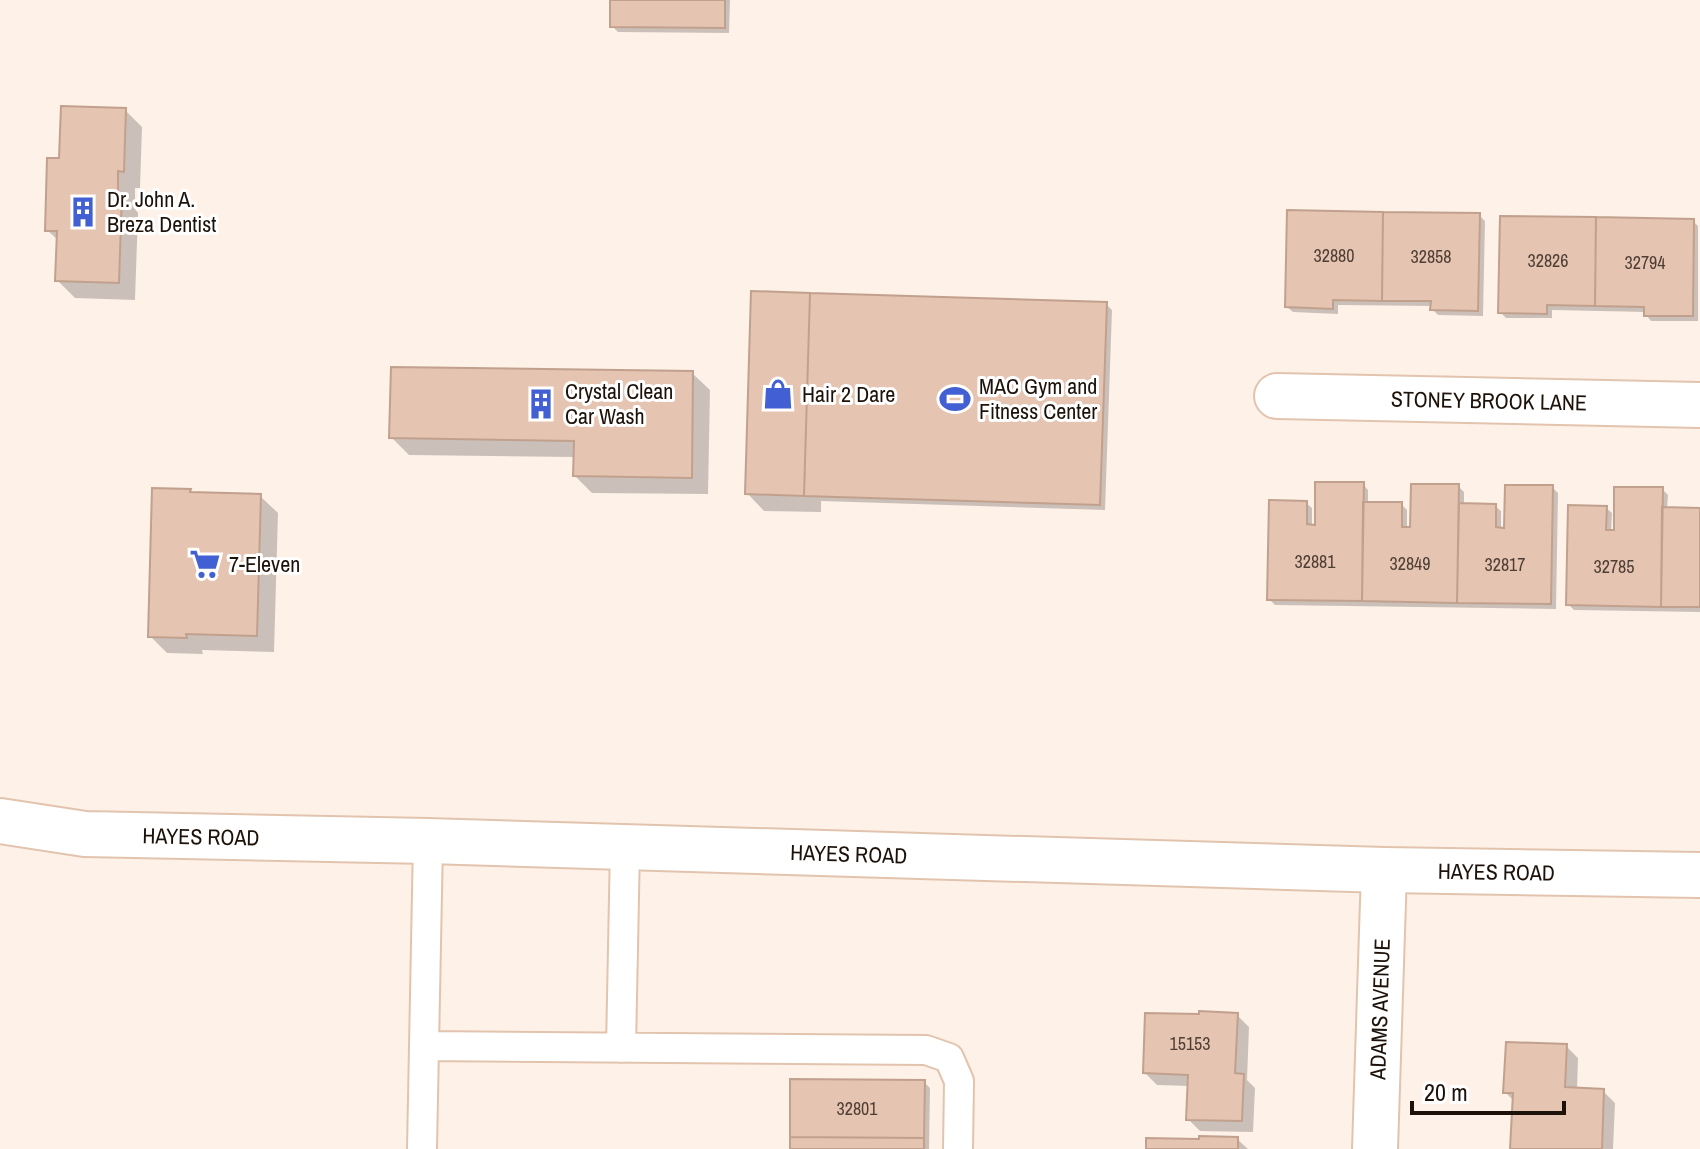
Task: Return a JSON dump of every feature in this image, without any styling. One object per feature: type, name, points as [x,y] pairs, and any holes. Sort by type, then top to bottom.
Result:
[{"type":"street","name":"STONEY BROOK LANE","points":[[1277,396],[1700,405]]},
{"type":"street","name":"HAYES ROAD","points":[[0,821],[85,834],[428,841],[1384,870],[1700,875]]},
{"type":"street","name":"ADAMS AVENUE","points":[[1375,1149],[1384,870]]},
{"type":"lane","points":[[422,1149],[428,841]]},
{"type":"lane","points":[[621,1048],[625,847]]},
{"type":"lane","points":[[424,1046],[926,1050],[949,1058],[959,1081],[958,1149]]},
{"type":"building","points":[[610,0],[725,0],[725,28],[610,27]]},
{"type":"building","name":"Dr. John A. Breza Dentist","points":[[61,106],[126,108],[124,172],[118,171],[118,193],[122,193],[119,283],[55,281],[57,231],[45,231],[47,158],[59,158]]},
{"type":"building","points":[[1287,210],[1383,212],[1382,301],[1333,300],[1333,309],[1285,307]]},
{"type":"building","points":[[1383,212],[1480,213],[1478,311],[1430,310],[1431,301],[1382,301]]},
{"type":"building","points":[[1500,216],[1596,217],[1595,306],[1547,305],[1547,314],[1498,313]]},
{"type":"building","points":[[1596,217],[1694,219],[1693,316],[1644,316],[1644,307],[1595,306]]},
{"type":"building","name":"Hair 2 Dare","points":[[751,291],[810,293],[804,496],[745,494]]},
{"type":"building","name":"MAC Gym and Fitness Center","points":[[810,293],[1107,302],[1100,505],[804,496]]},
{"type":"building","name":"Crystal Clean Car Wash","points":[[391,367],[693,371],[692,478],[573,476],[574,441],[389,438]]},
{"type":"building","points":[[1315,482],[1364,482],[1362,601],[1267,600],[1269,500],[1307,501],[1307,524],[1315,525]]},
{"type":"building","points":[[1411,484],[1459,484],[1457,603],[1362,601],[1363,502],[1402,502],[1402,527],[1410,527]]},
{"type":"building","points":[[1505,485],[1553,485],[1551,604],[1457,603],[1459,503],[1496,504],[1496,527],[1504,528]]},
{"type":"building","points":[[1614,487],[1663,487],[1661,607],[1566,605],[1568,505],[1607,506],[1606,530],[1614,530]]},
{"type":"building","name":"7-Eleven","points":[[152,488],[261,494],[257,636],[186,634],[187,638],[148,637]]},
{"type":"building","points":[[1662,507],[1700,508],[1700,607],[1661,607]]},
{"type":"building","points":[[1199,1011],[1238,1013],[1235,1073],[1244,1074],[1242,1121],[1186,1120],[1188,1075],[1143,1073],[1145,1013],[1199,1014]]},
{"type":"building","points":[[1506,1042],[1567,1044],[1565,1087],[1604,1089],[1602,1149],[1510,1149],[1513,1093],[1503,1093]]},
{"type":"building","points":[[790,1079],[925,1080],[924,1138],[790,1137]]},
{"type":"building","points":[[1199,1136],[1238,1137],[1238,1149],[1146,1149],[1146,1138],[1199,1139]]},
{"type":"building","points":[[790,1137],[924,1138],[924,1149],[790,1149]]},
{"type":"place","name":"Dr. John A. Breza Dentist","points":[[83,212]]},
{"type":"place","name":"Hair 2 Dare","points":[[778,394]]},
{"type":"place","name":"MAC Gym and Fitness Center","points":[[955,399]]},
{"type":"place","name":"Crystal Clean Car Wash","points":[[541,404]]},
{"type":"place","name":"7-Eleven","points":[[205,564]]}]
